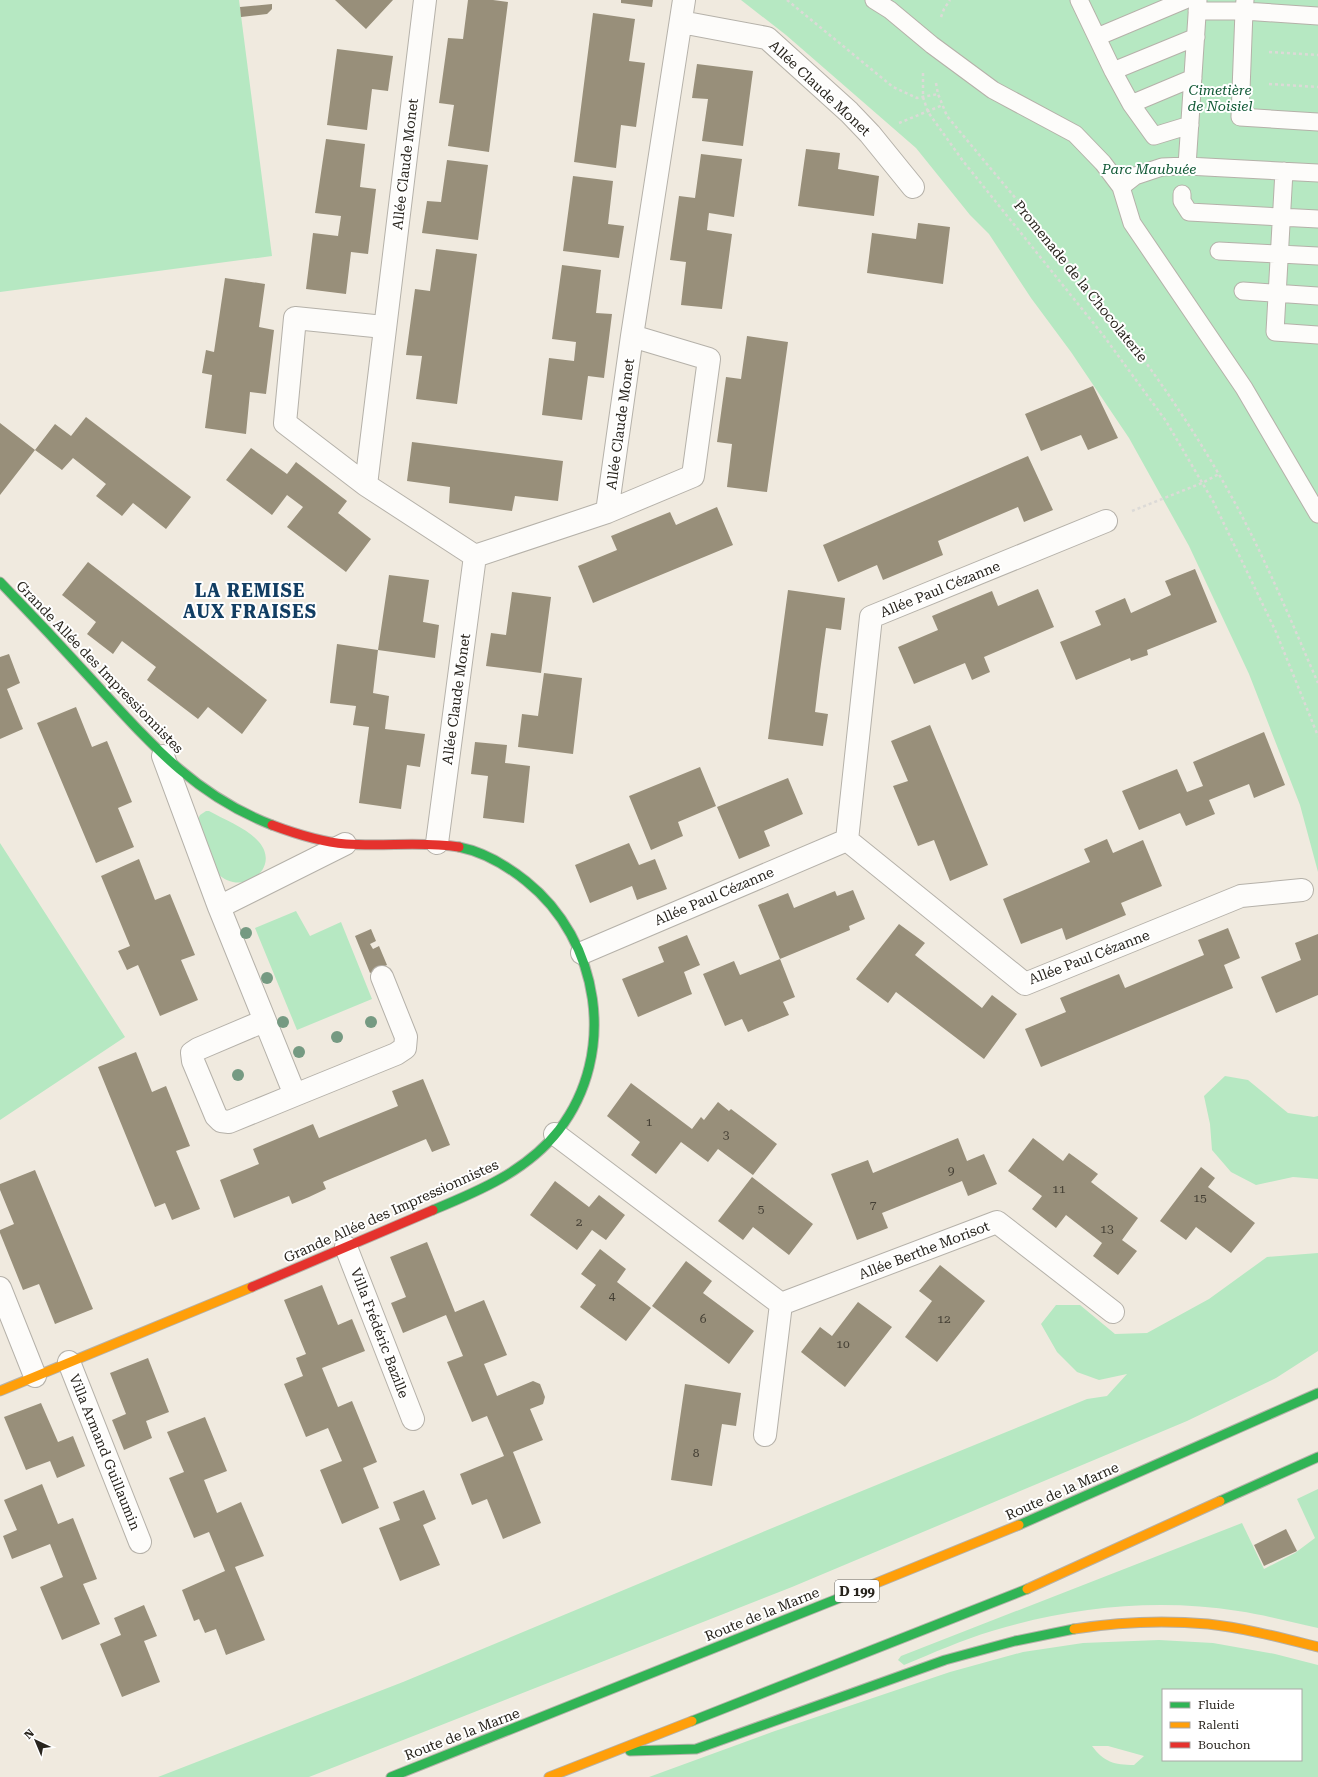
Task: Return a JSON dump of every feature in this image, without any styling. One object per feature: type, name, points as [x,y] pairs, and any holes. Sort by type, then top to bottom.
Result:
[{"type":"main road","name":"Grande Allée des Impressionnistes","points":[[0,582],[163,756],[211,793],[256,819],[303,835],[345,844],[437,843],[466,848],[495,860],[514,871],[531,884],[556,910],[568,926],[582,953],[592,990],[595,1028],[591,1056],[581,1094],[571,1112],[555,1134],[534,1157],[494,1184],[0,1391]]},
{"type":"main road","name":"Route de la Marne","points":[[390,1777],[704,1653],[1020,1525],[1318,1393]]},
{"type":"main road","points":[[549,1777],[1018,1593],[1318,1457]]},
{"type":"main road","points":[[613,1752],[696,1749],[944,1660],[1014,1641],[1063,1631],[1115,1623],[1155,1622],[1208,1624],[1267,1634],[1318,1647]]},
{"type":"street","name":"Allée Claude Monet","points":[[366,485],[384,327],[425,0]]},
{"type":"street","name":"Allée Claude Monet","points":[[607,512],[632,336],[684,0]]},
{"type":"street","name":"Allée Claude Monet","points":[[681,22],[767,38],[849,112],[870,134],[913,187]]},
{"type":"street","points":[[384,327],[295,318],[285,423],[366,485],[475,556]]},
{"type":"street","name":"Allée Claude Monet","points":[[437,843],[475,556],[607,512],[694,476],[709,359],[632,336]]},
{"type":"street","name":"Allée Paul Cézanne","points":[[847,840],[871,617],[1106,521]]},
{"type":"street","points":[[163,756],[219,907],[295,1095]]},
{"type":"street","name":"Allée Paul Cézanne","points":[[847,840],[1025,984],[1241,896],[1302,890]]},
{"type":"street","name":"Allée Paul Cézanne","points":[[582,953],[847,840]]},
{"type":"street","points":[[219,907],[345,844]]},
{"type":"street","points":[[264,1021],[198,1049],[192,1053],[193,1061],[216,1116],[221,1121],[229,1122],[396,1054],[405,1048],[406,1037],[382,977]]},
{"type":"street","points":[[555,1134],[781,1304],[765,1435]]},
{"type":"street","name":"Allée Berthe Morisot","points":[[781,1304],[997,1222],[1113,1312]]},
{"type":"street","name":"Villa Frédéric Bazille","points":[[346,1247],[413,1420]]},
{"type":"street","points":[[0,1288],[35,1376]]},
{"type":"street","name":"Villa Armand Guillaumin","points":[[69,1362],[140,1542]]},
{"type":"lane","points":[[874,0],[890,10],[932,45],[993,90],[1075,134],[1103,163],[1121,186],[1132,224],[1244,388],[1318,514]]},
{"type":"lane","points":[[1083,1],[1097,37],[1113,71],[1131,104],[1154,136],[1190,125]]},
{"type":"lane","points":[[1097,37],[1194,4],[1245,6],[1318,16]]},
{"type":"lane","points":[[1187,166],[1196,37],[1194,4]]},
{"type":"lane","points":[[1245,6],[1240,117],[1318,122]]},
{"type":"lane","points":[[1113,71],[1196,37]]},
{"type":"lane","points":[[1131,104],[1193,78]]},
{"type":"lane","points":[[1121,186],[1135,176],[1152,169],[1162,167],[1187,166],[1318,173]]},
{"type":"lane","points":[[1284,171],[1275,332],[1318,335]]},
{"type":"lane","points":[[1182,194],[1182,201],[1189,212],[1318,219]]},
{"type":"lane","points":[[1219,251],[1318,256]]},
{"type":"lane","points":[[1243,290],[1318,296]]},
{"type":"path","name":"Promenade de la Chocolaterie","points":[[787,0],[893,87],[917,98],[938,94],[947,116],[1124,332],[1172,400],[1219,474],[1249,529],[1318,683]]},
{"type":"path","points":[[932,45],[923,68],[923,97],[928,112],[978,179],[1103,335],[1166,421],[1214,503],[1276,632],[1318,736]]},
{"type":"path","points":[[1243,51],[1318,55]]},
{"type":"path","points":[[1242,82],[1318,87]]},
{"type":"path","points":[[910,119],[943,105]]},
{"type":"path","points":[[1106,521],[1202,483],[1219,474]]},
{"type":"green space","points":[[0,0],[239,0],[272,256],[0,292]]},
{"type":"green space","name":"Parc Maubuée","points":[[741,0],[1318,0],[1318,872],[1300,805],[1249,674],[1189,546],[1129,438],[1071,352],[1031,298],[989,234],[970,215],[916,148],[786,35]]},
{"type":"green space","points":[[206,811],[209,811],[242,828],[259,842],[265,852],[266,862],[256,877],[247,881],[237,882],[227,880],[217,873],[198,819],[200,815]]},
{"type":"green space","points":[[0,843],[125,1037],[0,1120]]},
{"type":"green space","points":[[296,911],[310,936],[341,922],[372,999],[297,1030],[255,928]]},
{"type":"green space","points":[[1225,1076],[1248,1080],[1288,1113],[1314,1117],[1318,1116],[1318,1179],[1293,1177],[1256,1185],[1231,1172],[1212,1150],[1210,1124],[1204,1096]]},
{"type":"green space","points":[[1318,1253],[1318,1351],[1276,1378],[1187,1421],[792,1587],[309,1777],[158,1777],[403,1682],[830,1504],[1087,1399],[1107,1396],[1127,1374],[1099,1380],[1077,1372],[1057,1352],[1041,1324],[1056,1305],[1080,1305],[1115,1334],[1147,1333],[1209,1299],[1267,1257]]},
{"type":"green space","points":[[1318,1489],[1318,1628],[1258,1614],[1207,1607],[1145,1605],[1114,1607],[1052,1616],[1022,1623],[970,1638],[904,1665],[898,1660],[901,1656],[1242,1523],[1264,1569],[1295,1553],[1315,1538],[1297,1499]]},
{"type":"green space","points":[[1159,1640],[1213,1643],[1275,1654],[1318,1665],[1318,1777],[649,1777],[772,1732],[950,1672],[1023,1652],[1083,1643]],"holes":[[[1092,1746],[1108,1746],[1144,1756],[1134,1765],[1115,1763],[1105,1759]]]},
{"type":"building","points":[[335,0],[393,0],[366,29]]},
{"type":"building","points":[[468,0],[493,0],[508,2],[489,152],[448,146],[454,105],[439,103],[448,38],[463,39]]},
{"type":"building","points":[[621,0],[653,0],[652,7],[621,3]]},
{"type":"building","points":[[272,4],[272,9],[267,14],[241,17],[240,7]]},
{"type":"building","points":[[593,13],[635,19],[629,61],[645,63],[636,127],[621,125],[616,168],[574,162]]},
{"type":"building","points":[[337,49],[393,56],[388,91],[372,89],[367,130],[327,125]]},
{"type":"building","points":[[697,64],[753,71],[743,146],[702,141],[708,99],[692,98]]},
{"type":"building","points":[[326,139],[365,144],[360,187],[376,189],[368,254],[351,252],[346,294],[306,289],[313,233],[338,236],[341,216],[315,213]]},
{"type":"building","points":[[806,149],[840,153],[838,169],[879,176],[874,216],[798,206]]},
{"type":"building","points":[[701,154],[742,159],[734,217],[709,213],[707,230],[732,234],[722,309],[681,305],[686,262],[670,260],[679,196],[695,198]]},
{"type":"building","points":[[447,160],[488,165],[478,240],[422,233],[427,201],[441,202]]},
{"type":"building","points":[[573,176],[613,181],[608,224],[624,226],[619,258],[563,251]]},
{"type":"building","points":[[918,223],[950,227],[943,284],[867,273],[872,233],[916,239]]},
{"type":"building","points":[[436,249],[477,254],[457,404],[416,399],[422,356],[406,355],[415,289],[430,291]]},
{"type":"building","points":[[562,265],[601,270],[596,313],[612,314],[604,378],[588,376],[582,420],[542,415],[549,358],[574,361],[576,342],[552,339]]},
{"type":"building","points":[[225,278],[265,284],[259,327],[274,330],[266,394],[250,392],[246,434],[205,428],[212,375],[202,373],[206,350],[214,352]]},
{"type":"building","points":[[747,336],[788,342],[767,492],[727,487],[732,444],[717,442],[726,377],[741,379]]},
{"type":"building","points":[[1093,386],[1118,438],[1088,450],[1081,435],[1041,451],[1025,414]]},
{"type":"building","points":[[86,417],[191,497],[166,529],[133,503],[122,516],[96,496],[106,484],[73,458],[62,470],[35,450],[55,424],[71,436]]},
{"type":"building","points":[[0,423],[35,450],[0,495]]},
{"type":"building","points":[[412,442],[563,461],[558,501],[515,496],[512,511],[449,503],[450,487],[407,481]]},
{"type":"building","points":[[251,448],[287,474],[296,462],[347,501],[338,513],[371,539],[346,572],[287,527],[303,507],[287,495],[272,515],[226,480]]},
{"type":"building","points":[[1028,456],[1053,510],[1024,522],[1018,507],[938,541],[943,555],[883,580],[877,565],[838,582],[823,545]]},
{"type":"building","points":[[717,507],[733,545],[593,603],[578,566],[617,550],[611,536],[670,512],[676,525]]},
{"type":"building","points":[[88,562],[267,700],[242,734],[208,707],[198,719],[147,680],[156,667],[122,641],[113,654],[87,634],[96,622],[62,595]]},
{"type":"building","points":[[1195,569],[1217,622],[1147,650],[1148,655],[1131,661],[1130,658],[1076,680],[1060,642],[1101,625],[1095,611],[1125,598],[1131,613],[1171,595],[1165,581]]},
{"type":"building","points":[[389,575],[429,580],[423,622],[439,625],[435,658],[378,650]]},
{"type":"building","points":[[1038,589],[1054,627],[984,657],[990,672],[972,680],[965,663],[914,684],[898,647],[938,630],[932,616],[992,591],[998,606]]},
{"type":"building","points":[[788,590],[845,598],[841,630],[826,628],[815,712],[828,714],[823,746],[768,739]]},
{"type":"building","points":[[512,592],[551,597],[541,673],[486,666],[491,633],[506,635]]},
{"type":"building","points":[[337,644],[378,650],[373,693],[389,696],[385,729],[425,734],[420,767],[407,765],[401,809],[359,803],[369,727],[353,725],[356,706],[330,703]]},
{"type":"building","points":[[9,654],[20,683],[7,689],[23,729],[0,739],[0,657]]},
{"type":"building","points":[[544,673],[582,678],[573,754],[518,747],[522,714],[538,716]]},
{"type":"building","points":[[76,707],[92,747],[107,741],[132,802],[118,808],[134,847],[96,863],[37,723]]},
{"type":"building","points":[[930,725],[988,865],[950,881],[934,840],[918,846],[893,786],[908,781],[891,741]]},
{"type":"building","points":[[1264,732],[1285,785],[1254,798],[1249,784],[1209,800],[1215,814],[1186,826],[1180,813],[1139,830],[1122,791],[1177,769],[1187,792],[1203,786],[1193,762]]},
{"type":"building","points":[[475,742],[507,745],[505,763],[530,766],[524,823],[483,818],[488,776],[471,774]]},
{"type":"building","points":[[700,767],[716,806],[678,822],[683,836],[651,850],[629,796]]},
{"type":"building","points":[[788,778],[803,814],[764,831],[770,846],[739,859],[717,807]]},
{"type":"building","points":[[1107,839],[1113,853],[1143,840],[1162,886],[1121,903],[1126,915],[1066,940],[1062,928],[1021,944],[1003,899],[1090,862],[1084,849]]},
{"type":"building","points":[[629,843],[639,865],[655,859],[667,889],[637,900],[632,886],[590,903],[575,865]]},
{"type":"building","points":[[139,859],[155,900],[170,894],[195,955],[181,960],[198,1000],[160,1016],[138,965],[127,970],[118,951],[130,946],[101,876]]},
{"type":"building","points":[[853,890],[865,919],[849,926],[850,930],[780,959],[758,905],[788,893],[794,908],[835,891],[837,896]]},
{"type":"building","points":[[899,924],[925,943],[915,955],[982,1008],[992,995],[1017,1014],[984,1059],[896,992],[888,1003],[856,979]]},
{"type":"building","points":[[1228,928],[1240,958],[1224,965],[1233,988],[1041,1067],[1025,1029],[1066,1012],[1060,998],[1119,974],[1125,988],[1204,955],[1198,940]]},
{"type":"building","points":[[371,929],[376,941],[370,944],[373,949],[379,946],[387,965],[370,973],[355,936]]},
{"type":"building","points":[[1318,934],[1318,995],[1276,1013],[1261,977],[1301,960],[1295,943]]},
{"type":"building","points":[[687,935],[700,965],[684,972],[692,994],[638,1017],[622,979],[664,962],[658,947]]},
{"type":"building","points":[[780,959],[795,997],[783,1002],[789,1015],[748,1032],[742,1019],[725,1026],[703,974],[734,961],[740,975]]},
{"type":"building","points":[[136,1052],[152,1092],[166,1086],[190,1146],[176,1151],[200,1209],[172,1220],[165,1203],[155,1207],[98,1067]]},
{"type":"building","points":[[423,1079],[450,1145],[432,1152],[426,1139],[323,1182],[326,1189],[292,1204],[289,1196],[234,1218],[220,1180],[259,1164],[253,1149],[313,1124],[319,1138],[398,1106],[392,1091]]},
{"type":"building","points":[[631,1083],[692,1129],[701,1117],[704,1120],[718,1102],[729,1111],[731,1109],[777,1144],[753,1175],[718,1149],[708,1162],[681,1142],[656,1174],[631,1155],[640,1142],[607,1116]]},
{"type":"building","points":[[958,1138],[967,1161],[984,1154],[997,1184],[968,1196],[962,1181],[882,1213],[888,1228],[857,1240],[831,1174],[868,1160],[873,1173]]},
{"type":"building","points":[[1033,1138],[1063,1161],[1069,1153],[1098,1174],[1091,1182],[1138,1218],[1122,1240],[1137,1251],[1118,1275],[1093,1256],[1102,1243],[1066,1215],[1056,1228],[1032,1209],[1042,1196],[1008,1171]]},
{"type":"building","points":[[1201,1167],[1215,1178],[1208,1187],[1255,1223],[1231,1253],[1196,1227],[1186,1240],[1160,1221]]},
{"type":"building","points":[[35,1170],[93,1309],[55,1324],[39,1284],[23,1290],[0,1233],[0,1230],[14,1224],[0,1190],[0,1184]]},
{"type":"building","points":[[752,1177],[813,1224],[789,1255],[753,1227],[743,1240],[718,1221]]},
{"type":"building","points":[[555,1181],[589,1207],[599,1195],[625,1215],[606,1240],[592,1230],[577,1250],[530,1215]]},
{"type":"building","points":[[427,1242],[455,1312],[484,1300],[507,1355],[484,1364],[497,1396],[533,1381],[540,1384],[545,1397],[543,1404],[530,1409],[543,1440],[513,1452],[541,1523],[503,1539],[487,1499],[472,1505],[460,1474],[504,1456],[487,1416],[472,1422],[447,1362],[463,1356],[446,1315],[403,1333],[391,1303],[406,1297],[390,1257]]},
{"type":"building","points":[[600,1249],[626,1269],[617,1282],[651,1308],[626,1341],[580,1307],[596,1285],[581,1274]]},
{"type":"building","points":[[686,1261],[712,1281],[703,1293],[754,1331],[729,1364],[652,1306]]},
{"type":"building","points":[[940,1265],[985,1301],[937,1362],[905,1337],[932,1301],[919,1291]]},
{"type":"building","points":[[322,1285],[338,1325],[352,1319],[365,1351],[322,1368],[338,1407],[352,1401],[377,1462],[363,1468],[379,1508],[342,1524],[320,1470],[342,1461],[328,1428],[306,1437],[284,1384],[303,1376],[296,1358],[306,1354],[284,1300]]},
{"type":"building","points":[[858,1302],[892,1327],[845,1387],[801,1352],[820,1327],[832,1336]]},
{"type":"building","points":[[148,1358],[169,1412],[146,1421],[152,1438],[124,1450],[112,1420],[126,1414],[110,1373]]},
{"type":"building","points":[[685,1384],[741,1393],[736,1426],[722,1424],[712,1486],[671,1480]]},
{"type":"building","points":[[41,1403],[58,1442],[73,1436],[85,1466],[57,1478],[50,1461],[26,1470],[4,1417]]},
{"type":"building","points":[[205,1417],[227,1471],[204,1480],[217,1513],[241,1502],[264,1556],[235,1567],[265,1640],[226,1655],[216,1629],[205,1633],[199,1619],[194,1621],[182,1590],[225,1571],[209,1532],[194,1538],[169,1478],[184,1472],[167,1432]]},
{"type":"building","points":[[42,1484],[58,1524],[73,1518],[97,1579],[83,1584],[100,1624],[62,1640],[40,1587],[63,1577],[50,1544],[12,1559],[3,1536],[17,1530],[4,1500]]},
{"type":"building","points":[[424,1490],[436,1519],[423,1525],[440,1565],[400,1581],[379,1528],[400,1520],[393,1502]]},
{"type":"building","points":[[1286,1529],[1297,1551],[1264,1566],[1254,1545]]},
{"type":"building","points":[[144,1605],[157,1636],[144,1641],[160,1682],[122,1697],[100,1644],[121,1635],[114,1618]]},
{"type":"traffic: fast","points":[[0,582],[134,725],[174,765],[219,798],[244,813],[272,825]]},
{"type":"traffic: fast","points":[[433,1210],[485,1187],[517,1168],[532,1157],[559,1130],[578,1100],[589,1067],[594,1033],[592,999],[585,965],[571,934],[551,905],[526,881],[511,870],[477,852],[459,847]]},
{"type":"traffic: fast","points":[[1019,1525],[1318,1393]]},
{"type":"traffic: fast","points":[[1220,1501],[1318,1457]]},
{"type":"traffic: fast","points":[[692,1721],[1027,1589]]},
{"type":"traffic: fast","points":[[391,1777],[847,1595]]},
{"type":"traffic: fast","points":[[630,1751],[696,1749],[945,1660],[1015,1641],[1074,1629]]},
{"type":"traffic: slow","points":[[0,1391],[252,1287]]},
{"type":"traffic: slow","points":[[1027,1589],[1220,1501]]},
{"type":"traffic: slow","points":[[847,1595],[1019,1525]]},
{"type":"traffic: slow","points":[[1074,1629],[1141,1622],[1208,1624],[1250,1631],[1318,1647]]},
{"type":"traffic: slow","points":[[549,1777],[692,1721]]},
{"type":"traffic: jam","points":[[272,825],[309,837],[337,843],[360,845],[431,844],[459,847]]},
{"type":"traffic: jam","points":[[252,1287],[433,1210]]},
{"type":"district","name":"LA REMISE AUX FRAISES","points":[[250,600]]},
{"type":"park label","name":"Cimetière de Noisiel","points":[[1220,98]]}]
